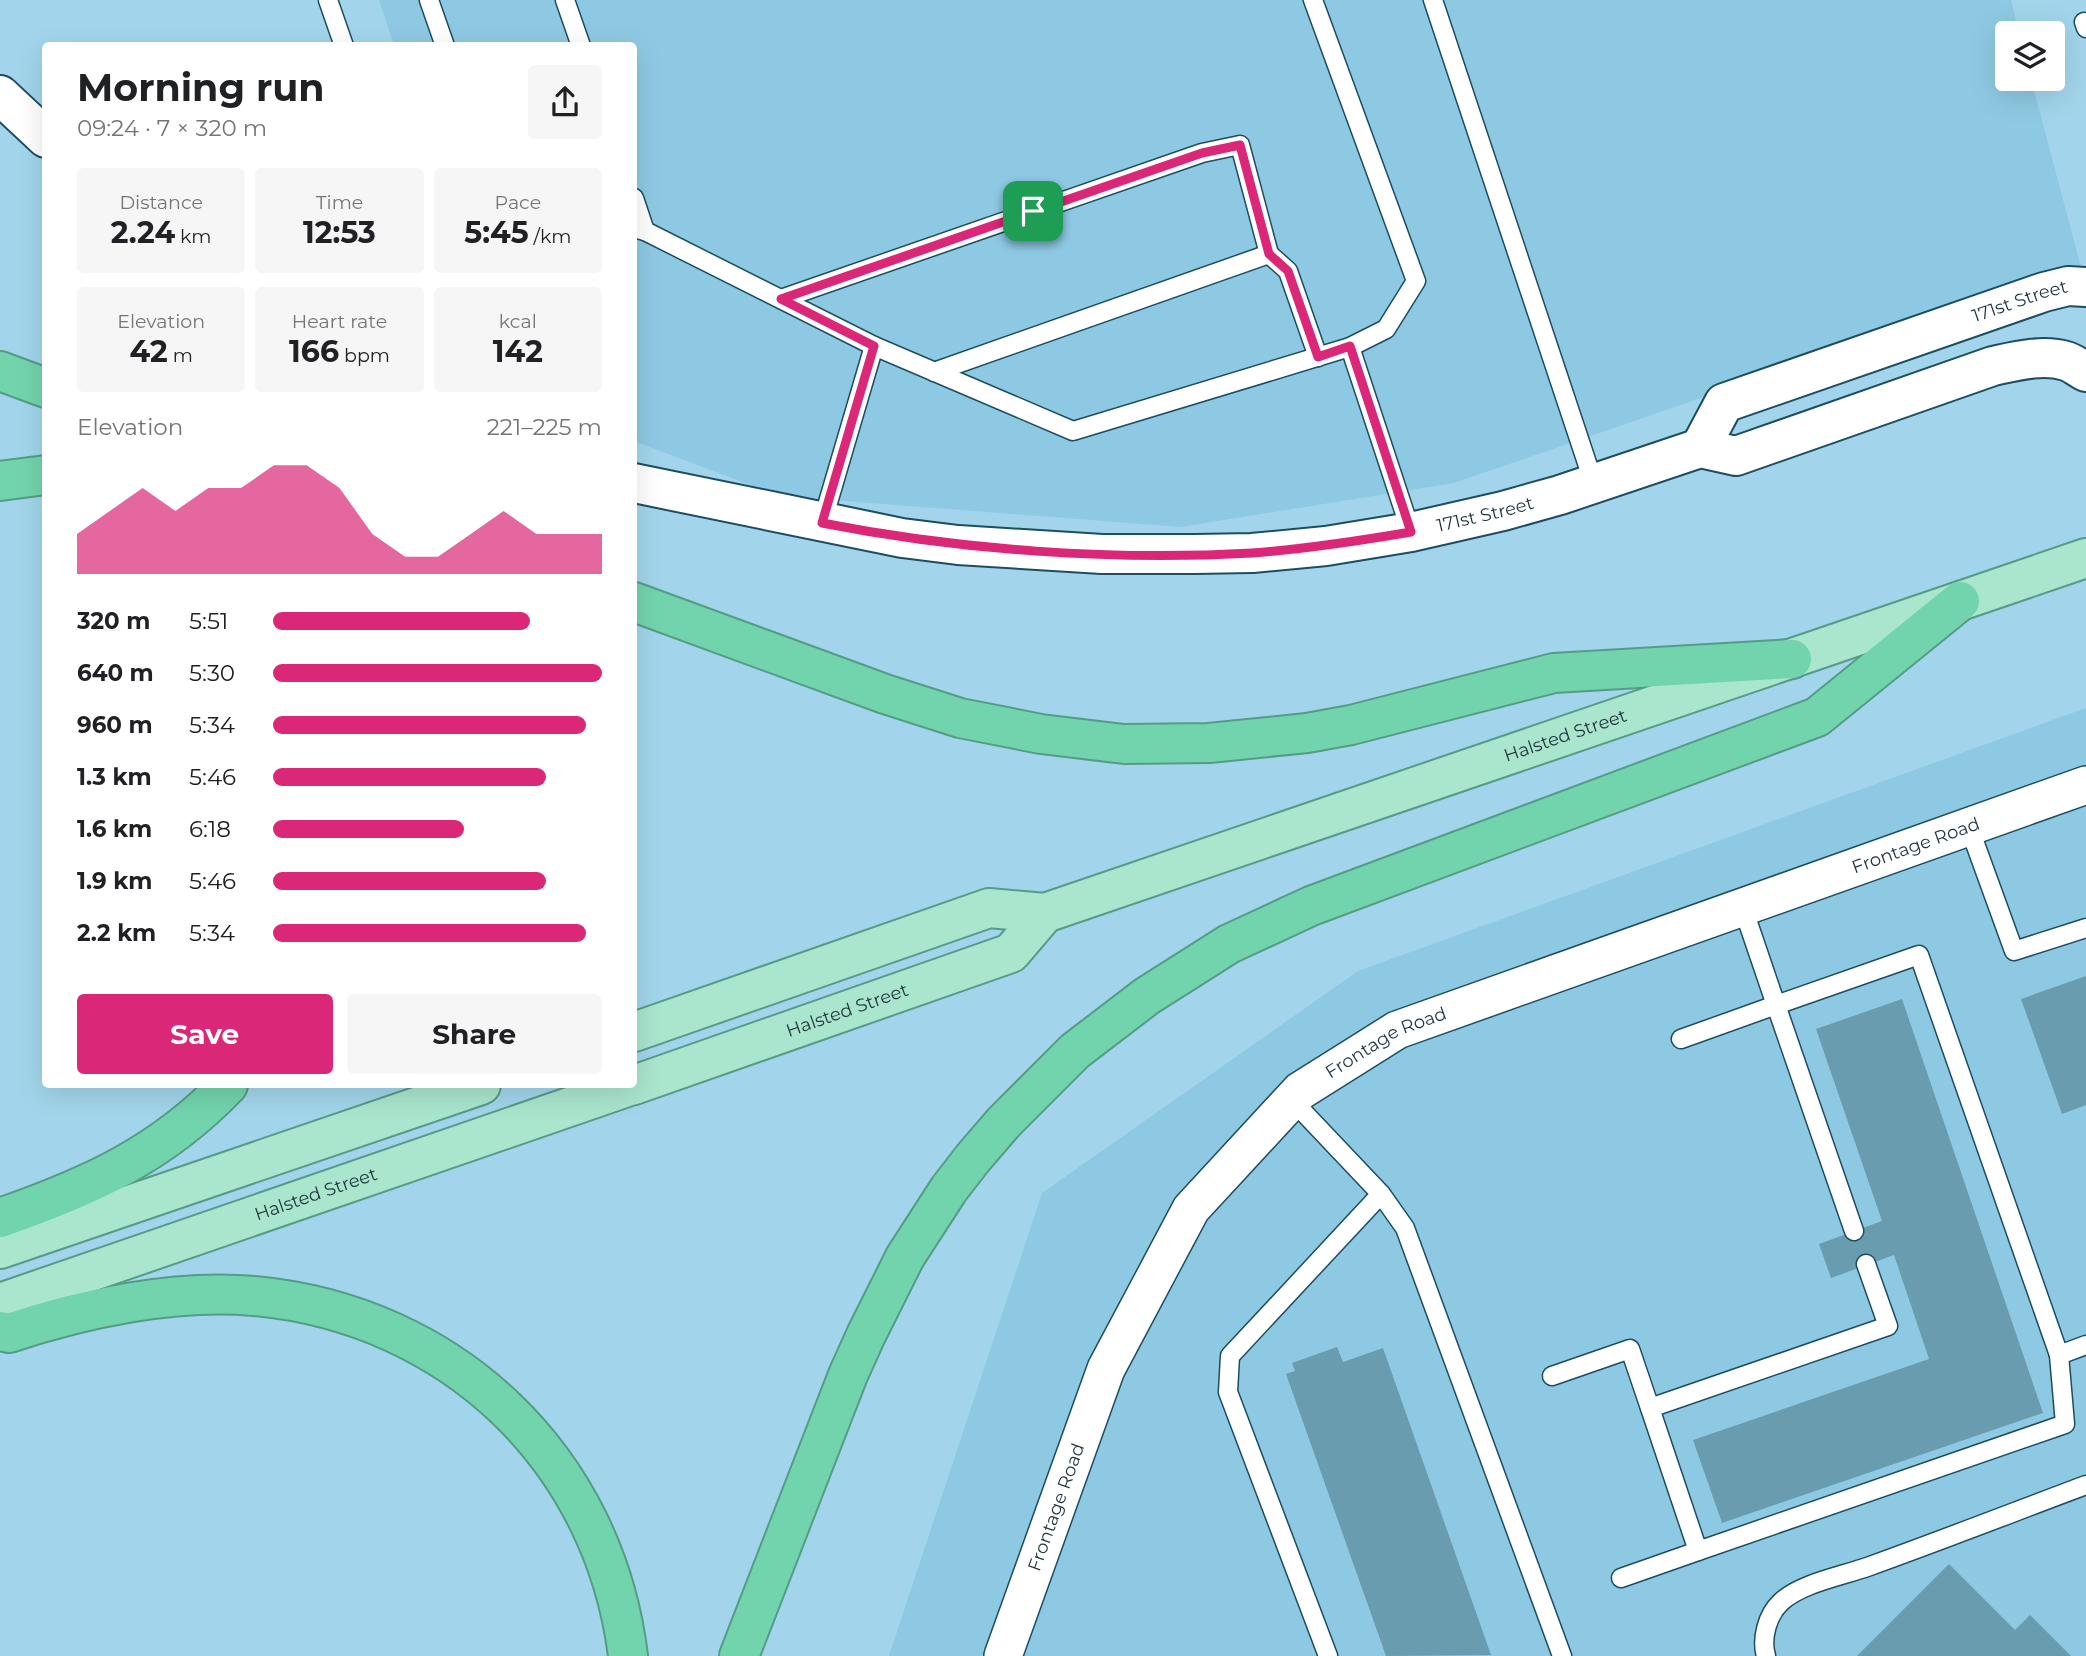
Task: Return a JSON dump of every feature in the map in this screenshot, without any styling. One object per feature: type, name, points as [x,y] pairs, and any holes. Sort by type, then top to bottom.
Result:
[{"type":"highway","points":[[0,371],[42,387]]},
{"type":"highway","points":[[0,481],[42,476]]},
{"type":"highway","points":[[738,1656],[848,1376],[905,1257],[949,1189],[973,1158],[1013,1112],[1075,1051],[1185,970],[1228,944],[1268,925],[1391,875],[1817,717],[1960,601]]},
{"type":"highway","points":[[637,603],[885,694],[960,718],[1041,734],[1124,744],[1209,743],[1307,733],[1351,725],[1554,673],[1792,659]]},
{"type":"highway","points":[[0,1218],[74,1190],[126,1166],[163,1141],[225,1088]]},
{"type":"highway","points":[[0,1331],[9,1333],[76,1313],[147,1300],[252,1296],[327,1308],[397,1333],[455,1366],[482,1387],[532,1434],[557,1467],[597,1539],[624,1623],[628,1656]]},
{"type":"main road","name":"Halsted Street","points":[[637,1031],[989,908],[1045,914],[2086,558]]},
{"type":"main road","name":"Halsted Street","points":[[637,1084],[1011,953],[1045,914]]},
{"type":"main road","points":[[0,1249],[472,1088]]},
{"type":"main road","name":"Halsted Street","points":[[0,1303],[624,1088]]},
{"type":"street","points":[[0,95],[42,134]]},
{"type":"street","name":"171st Street","points":[[637,484],[812,521],[902,538],[958,545],[1101,554],[1252,553],[1326,546],[1411,532],[1503,511],[1594,484],[1700,448],[1724,403],[2044,292],[2068,286],[2086,288]]},
{"type":"street","points":[[1700,448],[1736,456],[1993,366],[2020,360],[2066,361],[2086,372]]},
{"type":"street","name":"Frontage Road","points":[[1003,1656],[1106,1369],[1191,1209],[1300,1091],[1397,1030],[2086,785]]},
{"type":"lane","points":[[328,0],[343,42]]},
{"type":"lane","points":[[429,0],[445,42]]},
{"type":"lane","points":[[565,0],[580,42]]},
{"type":"lane","points":[[639,230],[874,346],[1073,431],[1318,357],[1350,346],[1386,328],[1416,281],[1313,0]]},
{"type":"lane","points":[[1433,0],[1594,484]]},
{"type":"lane","points":[[781,299],[1202,153],[1240,145],[1269,254],[1288,271],[1318,357]]},
{"type":"lane","points":[[934,372],[1269,254]]},
{"type":"lane","points":[[812,521],[874,346]]},
{"type":"lane","points":[[1350,346],[1411,532]]},
{"type":"lane","points":[[1969,827],[2014,951],[2086,928]]},
{"type":"lane","points":[[1742,908],[1854,1231]]},
{"type":"lane","points":[[1621,1578],[2065,1424],[2059,1355],[1919,955],[1681,1039]]},
{"type":"lane","points":[[1292,1100],[1381,1194],[1405,1228],[1562,1656]]},
{"type":"lane","points":[[1328,1656],[1228,1392],[1230,1356],[1381,1194]]},
{"type":"lane","points":[[1650,1408],[1888,1326],[1866,1264]]},
{"type":"lane","points":[[2059,1355],[2086,1345]]},
{"type":"lane","points":[[1552,1376],[1630,1349],[1698,1551]]},
{"type":"lane","points":[[1766,1656],[1762,1643],[1768,1623],[1778,1604],[1793,1592],[2086,1485]]},
{"type":"shaded area","points":[[379,0],[2011,0],[2016,21],[1995,21],[1995,91],[2034,91],[2081,267],[1454,483],[1181,527],[779,496],[637,442],[637,42],[393,42]]},
{"type":"shaded area","points":[[2086,708],[2086,1656],[889,1656],[1042,1193],[1358,971]]},
{"type":"building","points":[[2086,976],[2086,1105],[2062,1114],[2021,999]]},
{"type":"building","points":[[1902,999],[2043,1413],[1722,1523],[1693,1440],[1929,1359],[1894,1255],[1831,1278],[1819,1244],[1882,1221],[1816,1029]]},
{"type":"building","points":[[1337,1347],[1343,1362],[1383,1348],[1491,1655],[1386,1656],[1286,1374],[1295,1371],[1292,1363]]},
{"type":"building","points":[[1949,1564],[2015,1630],[2030,1615],[2071,1656],[1857,1656]]},
{"type":"route","points":[[1240,145],[1269,254],[1288,271],[1318,357],[1350,346],[1411,532],[1326,546],[1252,553],[1101,554],[958,545],[822,523],[874,346],[781,299],[1033,211],[1202,153],[1240,145]]}]
